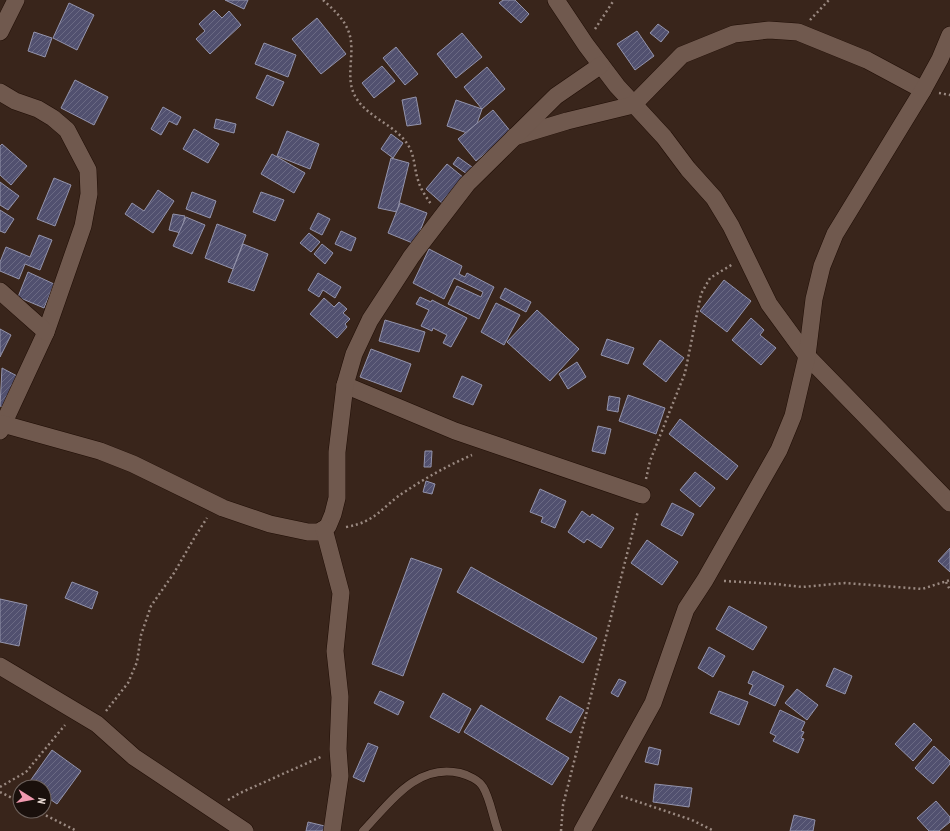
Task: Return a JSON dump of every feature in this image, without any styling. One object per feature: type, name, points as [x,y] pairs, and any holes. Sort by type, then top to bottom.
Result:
[{"type":"street","points":[[0,32],[16,0]]},
{"type":"street","points":[[556,0],[601,65],[633,105],[664,137],[688,169],[714,198],[748,258],[769,304],[807,356],[950,503]]},
{"type":"street","points":[[512,138],[567,121],[633,105],[682,55],[698,47],[734,34],[769,30],[798,32],[867,60],[923,90]]},
{"type":"street","points":[[582,831],[653,703],[686,609],[705,580],[779,450],[793,416],[807,356],[814,299],[822,266],[835,234],[923,90],[940,59],[950,35]]},
{"type":"street","points":[[0,92],[15,101],[43,112],[67,130],[88,170],[89,194],[83,226],[46,332],[2,428],[100,452],[133,464],[223,508],[270,524],[308,532],[318,532],[326,528],[333,514],[337,498],[337,452],[345,385],[354,354],[370,320],[411,257],[467,184],[556,96],[601,65]]},
{"type":"street","points":[[0,291],[46,332]]},
{"type":"street","points":[[345,385],[455,431],[642,495]]},
{"type":"street","points":[[326,528],[341,593],[335,651],[340,698],[338,749],[340,776],[332,831]]},
{"type":"street","points":[[0,666],[97,724],[134,757],[213,809],[240,830]]},
{"type":"lane","points":[[363,831],[407,786],[422,775],[446,770],[468,775],[483,786],[498,831]]},
{"type":"path","points":[[323,0],[342,19],[349,31],[352,48],[350,76],[354,95],[360,104],[408,144],[414,157],[418,181],[440,218]]},
{"type":"path","points":[[586,45],[614,0]]},
{"type":"path","points":[[798,32],[829,0]]},
{"type":"path","points":[[561,831],[563,805],[650,461],[685,373],[701,294],[710,278],[724,268],[748,258]]},
{"type":"path","points":[[326,528],[359,525],[372,519],[405,492],[450,465],[497,445]]},
{"type":"path","points":[[0,787],[26,772],[66,724],[93,727],[97,724],[128,683],[137,662],[141,635],[151,606],[174,573],[196,535],[210,515],[223,508]]},
{"type":"path","points":[[705,580],[802,587],[845,583],[922,589],[950,580]]},
{"type":"path","points":[[946,582],[950,590]]},
{"type":"path","points":[[213,809],[240,793],[338,749]]},
{"type":"path","points":[[604,791],[692,820],[714,831]]},
{"type":"path","points":[[0,792],[12,798]]},
{"type":"path","points":[[52,818],[77,831]]},
{"type":"building","points":[[225,0],[248,0],[244,9]]},
{"type":"building","points":[[503,0],[515,0],[529,14],[521,23],[499,3]]},
{"type":"building","points":[[69,3],[94,15],[77,50],[53,38]]},
{"type":"building","points":[[214,10],[222,18],[229,11],[241,25],[210,54],[196,39],[205,31],[199,24]]},
{"type":"building","points":[[317,18],[346,54],[321,74],[292,39]]},
{"type":"building","points":[[658,24],[669,32],[661,42],[650,33]]},
{"type":"building","points":[[637,31],[654,56],[635,70],[617,44]]},
{"type":"building","points":[[34,32],[52,38],[45,57],[28,51]]},
{"type":"building","points":[[462,33],[482,57],[456,78],[437,54]]},
{"type":"building","points":[[264,43],[296,55],[288,77],[255,64]]},
{"type":"building","points":[[396,47],[418,74],[405,85],[383,58]]},
{"type":"building","points":[[382,66],[395,81],[374,98],[362,83]]},
{"type":"building","points":[[487,67],[505,89],[482,109],[464,87]]},
{"type":"building","points":[[267,75],[284,82],[273,106],[256,98]]},
{"type":"building","points":[[75,80],[108,97],[94,125],[61,108]]},
{"type":"building","points":[[416,97],[421,124],[407,126],[402,100]]},
{"type":"building","points":[[456,100],[482,109],[473,135],[447,126]]},
{"type":"building","points":[[163,107],[181,117],[177,125],[169,121],[161,135],[151,129]]},
{"type":"building","points":[[493,110],[511,132],[476,161],[458,139]]},
{"type":"building","points":[[216,119],[236,124],[234,133],[214,128]]},
{"type":"building","points":[[194,129],[219,144],[208,163],[183,149]]},
{"type":"building","points":[[287,131],[319,144],[310,169],[277,156]]},
{"type":"building","points":[[391,134],[403,143],[393,158],[381,149]]},
{"type":"building","points":[[2,144],[27,166],[11,185],[0,175],[0,146]]},
{"type":"building","points":[[272,154],[305,173],[294,193],[261,174]]},
{"type":"building","points":[[458,157],[472,167],[467,174],[453,164]]},
{"type":"building","points":[[391,158],[409,163],[397,212],[378,208]]},
{"type":"building","points":[[447,164],[464,178],[443,204],[426,189]]},
{"type":"building","points":[[54,178],[71,185],[55,226],[37,219]]},
{"type":"building","points":[[0,182],[19,196],[8,210],[0,205]]},
{"type":"building","points":[[158,190],[174,201],[153,233],[125,214],[132,203],[144,211]]},
{"type":"building","points":[[192,192],[216,201],[210,218],[186,209]]},
{"type":"building","points":[[261,192],[284,200],[275,221],[253,212]]},
{"type":"building","points":[[400,203],[427,213],[415,244],[388,233]]},
{"type":"building","points":[[0,210],[14,219],[5,233],[0,231]]},
{"type":"building","points":[[318,213],[330,219],[322,235],[310,229]]},
{"type":"building","points":[[173,214],[185,216],[181,233],[169,230]]},
{"type":"building","points":[[186,217],[205,225],[192,254],[173,246]]},
{"type":"building","points":[[217,224],[246,235],[233,269],[205,258]]},
{"type":"building","points":[[341,231],[356,238],[351,251],[335,244]]},
{"type":"building","points":[[309,233],[320,242],[311,252],[300,243]]},
{"type":"building","points":[[39,235],[52,240],[40,270],[25,264],[19,279],[0,271],[0,262],[6,247],[30,257]]},
{"type":"building","points":[[243,244],[268,254],[254,291],[228,282]]},
{"type":"building","points":[[322,244],[333,253],[325,264],[314,254]]},
{"type":"building","points":[[429,249],[462,266],[459,274],[465,277],[467,273],[494,287],[479,319],[448,304],[457,286],[481,297],[483,292],[454,278],[444,299],[413,283]]},
{"type":"building","points":[[28,272],[54,284],[44,308],[18,297]]},
{"type":"building","points":[[318,273],[341,287],[335,298],[323,290],[319,297],[308,290]]},
{"type":"building","points":[[724,280],[751,301],[727,332],[700,311]]},
{"type":"building","points":[[505,288],[531,302],[526,312],[500,298]]},
{"type":"building","points":[[420,297],[431,302],[432,300],[467,318],[451,347],[443,343],[447,335],[433,328],[432,331],[421,326],[429,310],[416,304]]},
{"type":"building","points":[[324,298],[334,307],[339,302],[347,309],[343,313],[350,319],[345,324],[347,327],[337,338],[310,314]]},
{"type":"building","points":[[496,303],[520,315],[504,345],[481,332]]},
{"type":"building","points":[[537,310],[579,349],[550,381],[507,342]]},
{"type":"building","points":[[751,318],[764,330],[760,335],[776,348],[761,365],[732,340]]},
{"type":"building","points":[[385,320],[425,332],[419,352],[379,341]]},
{"type":"building","points":[[0,329],[11,335],[0,357]]},
{"type":"building","points":[[607,339],[634,348],[628,364],[601,355]]},
{"type":"building","points":[[660,340],[684,358],[666,382],[643,364]]},
{"type":"building","points":[[371,349],[411,364],[401,392],[360,377]]},
{"type":"building","points":[[577,362],[586,377],[568,389],[559,374]]},
{"type":"building","points":[[2,368],[19,377],[3,407],[0,406]]},
{"type":"building","points":[[462,376],[482,385],[473,405],[453,397]]},
{"type":"building","points":[[628,395],[665,408],[656,434],[619,421]]},
{"type":"building","points":[[609,396],[620,398],[618,412],[607,410]]},
{"type":"building","points":[[680,419],[738,466],[727,480],[669,434]]},
{"type":"building","points":[[598,426],[611,429],[605,454],[592,451]]},
{"type":"building","points":[[425,451],[432,451],[431,467],[424,467]]},
{"type":"building","points":[[695,472],[715,488],[700,507],[680,490]]},
{"type":"building","points":[[426,481],[435,484],[432,494],[423,492]]},
{"type":"building","points":[[540,489],[566,501],[555,528],[541,522],[543,517],[530,512]]},
{"type":"building","points":[[672,503],[694,514],[682,536],[661,525]]},
{"type":"building","points":[[582,511],[590,517],[592,514],[614,528],[601,548],[587,539],[584,543],[568,532]]},
{"type":"building","points":[[647,540],[678,562],[662,585],[631,563]]},
{"type":"building","points":[[950,548],[950,572],[938,561]]},
{"type":"building","points":[[411,558],[442,569],[403,676],[372,664]]},
{"type":"building","points":[[471,567],[597,638],[583,663],[457,592]]},
{"type":"building","points":[[72,582],[98,592],[92,609],[65,598]]},
{"type":"building","points":[[0,599],[27,605],[19,646],[0,642]]},
{"type":"building","points":[[729,606],[767,627],[753,650],[716,629]]},
{"type":"building","points":[[709,647],[725,656],[713,677],[698,668]]},
{"type":"building","points":[[834,668],[852,676],[845,694],[826,686]]},
{"type":"building","points":[[753,671],[784,686],[775,706],[749,694],[753,685],[748,683]]},
{"type":"building","points":[[619,679],[626,682],[618,697],[611,693]]},
{"type":"building","points":[[797,689],[818,705],[807,720],[785,703]]},
{"type":"building","points":[[380,691],[404,702],[398,715],[374,703]]},
{"type":"building","points":[[719,691],[748,702],[739,725],[710,713]]},
{"type":"building","points":[[443,693],[471,709],[459,733],[430,717]]},
{"type":"building","points":[[560,696],[584,710],[571,733],[546,719]]},
{"type":"building","points":[[481,705],[569,758],[552,785],[464,732]]},
{"type":"building","points":[[780,710],[805,722],[801,731],[804,732],[801,738],[804,739],[798,753],[773,741],[776,736],[770,733]]},
{"type":"building","points":[[914,723],[932,740],[913,761],[895,744]]},
{"type":"building","points":[[368,743],[378,747],[364,782],[353,777]]},
{"type":"building","points":[[934,746],[950,761],[950,764],[933,784],[915,768]]},
{"type":"building","points":[[649,747],[661,750],[658,765],[645,762]]},
{"type":"building","points":[[52,750],[81,771],[57,804],[52,801],[52,779],[32,779]]},
{"type":"building","points":[[655,784],[692,788],[689,807],[653,802]]},
{"type":"building","points":[[936,801],[950,817],[950,822],[939,831],[929,831],[917,818]]},
{"type":"building","points":[[794,815],[815,820],[813,831],[790,831]]},
{"type":"building","points":[[308,822],[329,827],[328,831],[306,831]]}]
